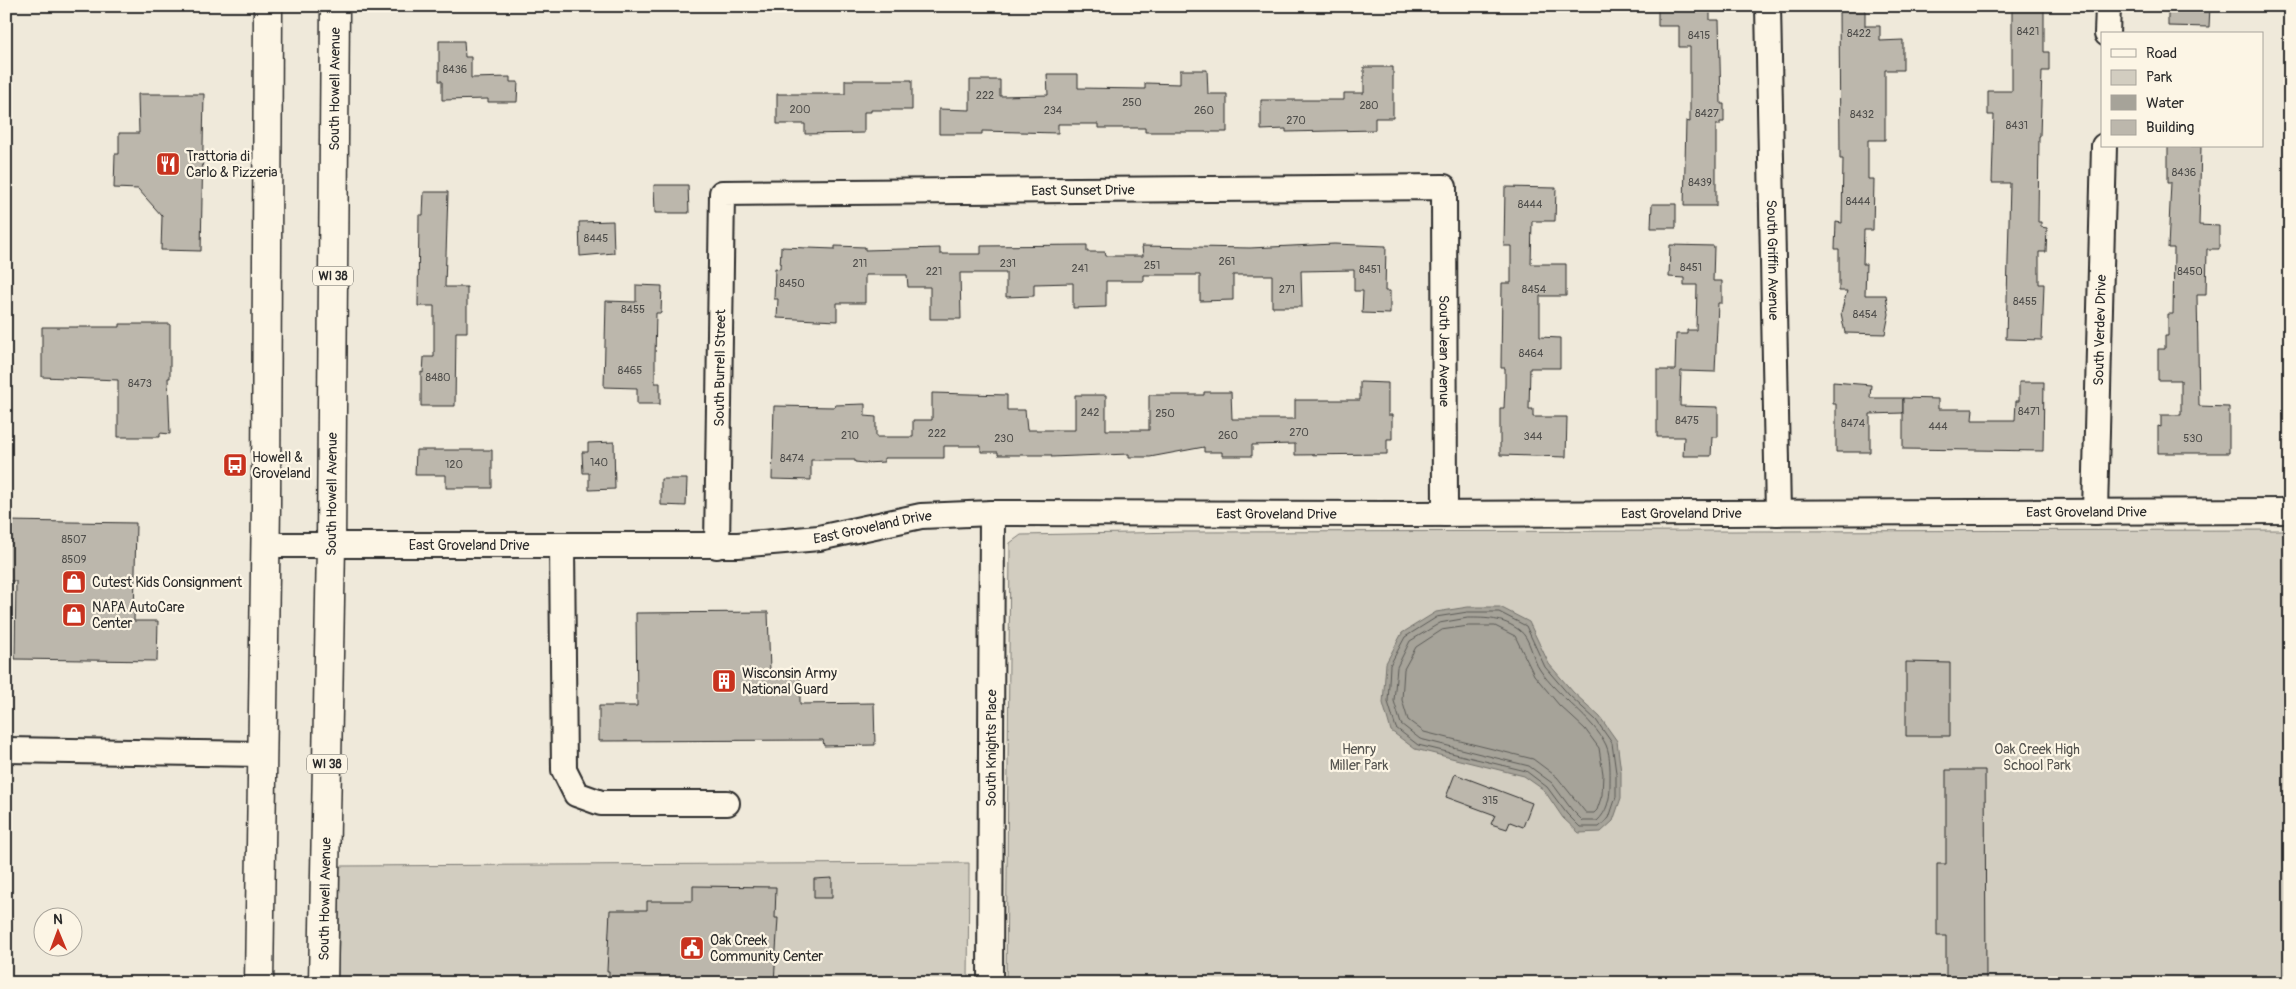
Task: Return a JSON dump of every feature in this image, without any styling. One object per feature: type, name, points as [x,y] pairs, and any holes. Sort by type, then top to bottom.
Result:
[{"type":"main road","points":[[258,983],[262,754],[268,6]]},
{"type":"main road","name":"South Howell Avenue","points":[[323,983],[331,545],[335,6]]},
{"type":"street","name":"South Griffin Avenue","points":[[1768,6],[1778,513]]},
{"type":"street","points":[[2107,32],[2108,6]]},
{"type":"street","name":"South Verdev Drive","points":[[2095,512],[2104,148]]},
{"type":"street","name":"East Sunset Drive","points":[[722,192],[1444,187]]},
{"type":"street","name":"South Jean Avenue","points":[[1444,187],[1445,514]]},
{"type":"street","name":"South Burrell Street","points":[[717,546],[722,192]]},
{"type":"street","name":"East Groveland Drive","points":[[264,545],[717,546],[819,538],[889,522],[936,514],[992,513],[1445,514],[2290,511]]},
{"type":"street","name":"South Knights Place","points":[[990,983],[992,513]]},
{"type":"street","points":[[562,545],[564,770],[576,794],[601,803],[727,802]]},
{"type":"street","points":[[6,750],[262,754]]},
{"type":"green space","points":[[2290,530],[2290,983],[1006,983],[1010,543],[1021,535],[1183,532]]},
{"type":"green space","points":[[969,863],[968,983],[338,983],[340,866]]},
{"type":"water","points":[[1468,607],[1500,607],[1529,622],[1549,664],[1573,692],[1600,717],[1617,741],[1621,772],[1621,798],[1613,821],[1601,832],[1579,833],[1563,818],[1544,790],[1524,776],[1415,749],[1391,731],[1383,703],[1386,663],[1402,633],[1436,612]]},
{"type":"building","points":[[1658,6],[1710,6],[1710,20],[1719,20],[1721,104],[1724,104],[1724,122],[1716,125],[1716,206],[1684,206],[1686,121],[1690,122],[1690,47],[1679,47],[1679,26],[1658,26]]},
{"type":"building","points":[[1839,6],[1865,6],[1865,26],[1880,26],[1880,41],[1903,40],[1903,70],[1885,70],[1885,140],[1868,140],[1868,179],[1874,179],[1873,230],[1864,230],[1863,264],[1866,264],[1865,295],[1886,295],[1889,314],[1885,334],[1845,333],[1841,313],[1847,291],[1839,291],[1839,249],[1835,249],[1836,222],[1842,223],[1843,159],[1840,159]]},
{"type":"building","points":[[2168,6],[2210,6],[2209,27],[2168,26]]},
{"type":"building","points":[[2012,9],[2044,9],[2044,52],[2049,52],[2049,71],[2042,71],[2039,136],[2038,222],[2041,222],[2041,227],[2047,228],[2046,252],[2039,252],[2039,284],[2044,284],[2042,340],[2006,339],[2010,183],[1992,183],[1994,115],[1988,115],[1988,91],[2012,91]]},
{"type":"building","points":[[439,41],[464,41],[465,57],[471,57],[471,78],[510,77],[510,82],[518,82],[517,102],[488,102],[488,99],[442,100],[442,81],[439,81]]},
{"type":"building","points":[[1364,67],[1393,67],[1393,118],[1375,118],[1375,130],[1286,132],[1286,129],[1261,130],[1261,100],[1344,100],[1344,93],[1364,93]]},
{"type":"building","points":[[1180,70],[1207,70],[1208,94],[1227,94],[1227,132],[1145,132],[1145,128],[1098,128],[1098,124],[1058,124],[1058,133],[982,131],[982,134],[939,134],[939,109],[970,110],[970,80],[1000,80],[1000,96],[1048,95],[1047,74],[1078,74],[1078,88],[1145,89],[1145,83],[1180,84]]},
{"type":"building","points":[[845,80],[912,80],[912,110],[871,110],[871,112],[864,112],[864,133],[805,134],[805,124],[777,124],[777,94],[845,94]]},
{"type":"building","points":[[138,94],[204,94],[201,251],[161,250],[162,216],[138,189],[114,188],[115,154],[119,154],[119,133],[139,133]]},
{"type":"building","points":[[2168,148],[2201,148],[2199,225],[2219,226],[2219,249],[2207,249],[2206,295],[2197,295],[2199,406],[2229,407],[2229,453],[2158,453],[2158,426],[2161,427],[2161,415],[2181,415],[2181,380],[2158,380],[2158,349],[2165,349],[2165,336],[2168,336],[2168,314],[2173,314],[2174,248],[2168,248],[2171,182],[2168,182]]},
{"type":"building","points":[[654,185],[688,185],[689,213],[655,213]]},
{"type":"building","points":[[1505,187],[1556,188],[1555,221],[1532,221],[1531,264],[1566,264],[1566,296],[1540,296],[1540,337],[1560,338],[1560,368],[1530,368],[1529,409],[1533,409],[1533,417],[1567,417],[1566,457],[1500,455],[1500,408],[1504,408],[1505,384],[1505,368],[1501,368],[1502,283],[1511,283],[1511,246],[1504,246]]},
{"type":"building","points":[[424,192],[448,192],[445,287],[467,287],[467,332],[456,332],[455,406],[421,406],[421,372],[423,373],[424,357],[434,357],[434,306],[418,306],[419,215],[423,215]]},
{"type":"building","points":[[1652,204],[1676,204],[1676,228],[1651,228]]},
{"type":"building","points":[[613,221],[614,253],[580,256],[579,222]]},
{"type":"building","points":[[1334,244],[1386,246],[1385,291],[1390,291],[1390,314],[1362,313],[1363,291],[1354,291],[1354,270],[1301,271],[1302,307],[1272,307],[1272,275],[1233,275],[1233,300],[1200,301],[1200,275],[1144,275],[1144,281],[1106,281],[1106,307],[1073,308],[1073,283],[1034,284],[1034,296],[1006,297],[1006,273],[960,273],[961,319],[930,319],[930,287],[908,287],[907,275],[865,275],[865,303],[837,303],[837,321],[777,318],[778,299],[774,299],[775,268],[780,269],[781,247],[835,249],[835,246],[865,247],[865,250],[940,248],[940,254],[981,254],[981,246],[1087,245],[1087,252],[1105,252],[1106,256],[1143,256],[1142,246],[1250,248]]},
{"type":"building","points":[[1670,245],[1714,246],[1713,281],[1722,281],[1722,303],[1718,303],[1715,372],[1681,371],[1680,406],[1718,407],[1718,437],[1712,437],[1711,456],[1683,456],[1684,437],[1657,437],[1657,370],[1675,370],[1676,334],[1687,334],[1687,330],[1696,330],[1697,285],[1684,285],[1684,278],[1669,277]]},
{"type":"building","points":[[636,285],[662,286],[661,313],[656,313],[655,358],[655,383],[660,383],[660,404],[637,404],[637,388],[604,387],[606,301],[636,302]]},
{"type":"building","points":[[120,324],[170,324],[170,378],[168,378],[170,434],[160,433],[160,437],[118,437],[118,380],[42,377],[42,327],[120,327]]},
{"type":"building","points":[[1360,382],[1388,383],[1388,415],[1392,415],[1392,439],[1387,439],[1387,454],[1295,455],[1295,444],[1252,445],[1252,456],[1222,456],[1222,452],[1204,452],[1204,447],[1150,457],[1129,457],[1129,454],[1051,457],[1051,455],[998,455],[998,452],[981,452],[981,446],[944,446],[944,458],[884,458],[884,462],[865,463],[855,462],[855,460],[811,460],[811,480],[772,479],[774,406],[835,407],[835,405],[865,404],[865,416],[876,417],[876,437],[913,437],[913,420],[932,420],[932,393],[1007,395],[1007,410],[1025,410],[1027,430],[1075,430],[1075,395],[1106,395],[1106,430],[1149,430],[1149,395],[1204,395],[1204,392],[1231,392],[1232,419],[1295,419],[1295,400],[1360,400]]},
{"type":"building","points":[[1833,382],[1871,385],[1870,398],[1903,398],[1903,413],[1870,414],[1870,452],[1836,452],[1836,404],[1833,404]]},
{"type":"building","points":[[2019,382],[2044,382],[2043,451],[1903,449],[1903,398],[1938,399],[1938,409],[1973,409],[1972,420],[2015,420],[2016,401],[2019,401]]},
{"type":"building","points":[[614,442],[615,489],[589,490],[589,473],[583,473],[582,452],[588,452],[588,443]]},
{"type":"building","points":[[416,450],[492,450],[492,488],[446,488],[446,475],[415,475]]},
{"type":"building","points":[[661,479],[687,479],[686,506],[661,505]]},
{"type":"building","points":[[6,521],[136,523],[134,621],[158,621],[157,661],[15,659],[16,581],[6,581]]},
{"type":"building","name":"Wisconsin Army National Guard","points":[[768,612],[770,671],[800,671],[800,704],[874,703],[875,745],[824,746],[823,740],[599,741],[599,706],[637,706],[636,613]]},
{"type":"building","points":[[1906,662],[1950,663],[1950,736],[1906,736]]},
{"type":"building","points":[[1946,770],[1985,770],[1986,983],[1946,983],[1946,936],[1937,936],[1937,864],[1946,864]]},
{"type":"building","points":[[1455,774],[1532,803],[1523,827],[1510,822],[1507,829],[1491,824],[1495,815],[1446,797]]},
{"type":"building","points":[[832,878],[832,898],[814,898],[814,879]]},
{"type":"building","name":"Oak Creek Community Center","points":[[693,886],[776,887],[775,918],[778,918],[774,983],[609,983],[609,971],[607,971],[610,910],[647,910],[647,901],[693,901]]},
{"type":"place","name":"Trattoria di Carlo & Pizzeria","points":[[168,164]]},
{"type":"place","name":"Howell & Groveland","points":[[235,465]]},
{"type":"place","name":"Cutest Kids Consignment","points":[[74,582]]},
{"type":"place","name":"NAPA AutoCare Center","points":[[74,615]]},
{"type":"place","name":"Wisconsin Army National Guard","points":[[724,681]]},
{"type":"place","name":"Oak Creek Community Center","points":[[692,948]]},
{"type":"park label","name":"Henry Miller Park","points":[[1359,758]]},
{"type":"park label","name":"Oak Creek High School Park","points":[[2037,758]]}]
